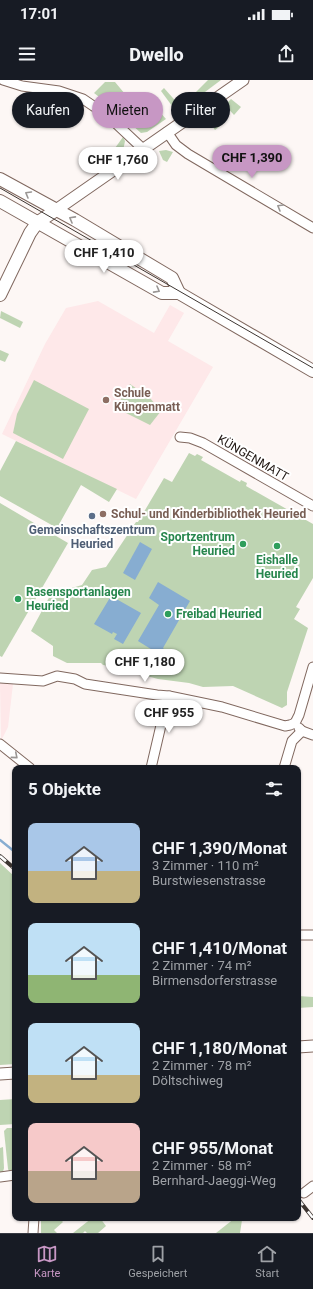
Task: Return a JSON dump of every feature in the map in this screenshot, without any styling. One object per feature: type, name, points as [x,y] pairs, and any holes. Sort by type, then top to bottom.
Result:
[{"type":"main road","points":[[0,179],[172,278],[179,293]]},
{"type":"main road","points":[[0,201],[162,293],[179,293],[313,370]]},
{"type":"main road","points":[[0,295],[30,233],[37,223],[56,210]]},
{"type":"street","points":[[3,80],[22,86],[59,91],[83,99],[108,116],[143,149]]},
{"type":"street","points":[[56,210],[243,80]]},
{"type":"street","points":[[167,132],[176,145],[188,154],[313,228]]},
{"type":"street","name":"KÜNGENMATT","points":[[180,437],[190,438],[203,443],[313,506]]},
{"type":"street","points":[[0,678],[43,681],[57,676],[75,679],[85,684],[157,696],[169,696],[222,707],[285,726],[295,723],[299,715],[313,667]]},
{"type":"street","points":[[152,765],[169,696]]},
{"type":"street","points":[[295,723],[307,733]]},
{"type":"street","points":[[285,765],[290,745],[294,737],[307,733]]},
{"type":"street","points":[[0,744],[26,765]]},
{"type":"street","points":[[301,935],[313,936]]},
{"type":"street","points":[[301,1047],[313,1046]]},
{"type":"street","points":[[0,1074],[12,1073]]},
{"type":"street","points":[[0,1176],[12,1175]]},
{"type":"street","points":[[304,1193],[313,1186]]},
{"type":"street","points":[[33,1233],[34,1221]]},
{"type":"shaded area","name":"Schule Küngenmatt","points":[[98,301],[154,333],[170,305],[184,313],[168,341],[213,367],[136,499],[2,434],[45,344],[66,308]]},
{"type":"shaded area","points":[[0,683],[13,684],[8,727],[1,741]]},
{"type":"green space","points":[[208,80],[221,80],[205,92],[196,92]]},
{"type":"green space","points":[[105,82],[115,82],[123,92],[95,92]]},
{"type":"green space","points":[[164,88],[171,96],[171,105],[163,92],[161,91]]},
{"type":"green space","points":[[231,99],[241,107],[234,115],[230,111]]},
{"type":"green space","points":[[135,128],[153,128],[147,132],[141,133]]},
{"type":"green space","points":[[123,137],[125,141],[123,151],[116,157],[112,157],[110,155]]},
{"type":"green space","points":[[166,150],[173,152],[167,162],[163,160],[159,151]]},
{"type":"green space","points":[[152,154],[142,171],[138,165],[139,162]]},
{"type":"green space","points":[[1,311],[23,322],[20,328],[0,318]]},
{"type":"green space","points":[[0,350],[9,354],[5,362],[0,360]]},
{"type":"green space","points":[[34,380],[89,409],[63,459],[13,433],[17,414]]},
{"type":"green space","points":[[130,384],[150,398],[161,411],[150,425],[116,408]]},
{"type":"green space","points":[[16,441],[117,489],[109,502],[81,485],[57,528],[0,496],[0,471]]},
{"type":"green space","name":"Freibad Heuried","points":[[189,453],[195,456],[197,454],[203,457],[201,460],[240,482],[241,480],[247,483],[246,486],[313,524],[313,578],[296,607],[300,609],[294,619],[308,628],[287,692],[287,705],[282,708],[233,686],[203,687],[189,683],[158,679],[103,665],[101,663],[67,663],[53,656],[53,646],[31,631],[51,594],[82,585],[92,570],[106,567],[136,522],[138,522],[164,478],[172,482]]},
{"type":"green space","name":"Rasensportanlagen Heuried","points":[[0,503],[68,543],[2,657],[0,656]]},
{"type":"green space","points":[[0,863],[12,874],[12,1064],[0,1065]]},
{"type":"green space","points":[[301,996],[313,997],[313,1007],[301,1008]]},
{"type":"green space","points":[[12,1099],[12,1124],[0,1125],[0,1100]]},
{"type":"green space","points":[[7,1128],[12,1128],[12,1173],[10,1173],[8,1169],[4,1131]]},
{"type":"green space","points":[[3,1147],[4,1168],[3,1172],[0,1173],[0,1148]]},
{"type":"green space","points":[[41,1221],[63,1222],[54,1230],[57,1233],[41,1233]]},
{"type":"green space","points":[[88,1221],[102,1221],[106,1226],[98,1233],[87,1233],[85,1231],[83,1233],[73,1233]]},
{"type":"green space","points":[[231,1221],[242,1221],[240,1233],[216,1233]]},
{"type":"water","points":[[140,542],[152,549],[135,580],[123,573]]},
{"type":"water","points":[[158,582],[190,601],[163,648],[165,650],[162,656],[138,641],[159,605],[149,598]]},
{"type":"water","points":[[111,596],[141,613],[123,644],[114,639],[117,634],[113,632],[112,634],[94,624]]},
{"type":"waterway","points":[[0,840],[12,850]]},
{"type":"tram line","points":[[0,188],[313,368]]},
{"type":"railway","points":[[0,856],[12,866]]},
{"type":"railway","points":[[301,1203],[313,1218]]},
{"type":"place","name":"Schule Küngenmatt","points":[[106,400]]},
{"type":"place","name":"Schul- und Kinderbibliothek Heuried","points":[[103,514]]},
{"type":"place","name":"Gemeinschaftszentrum Heuried","points":[[92,516]]},
{"type":"place","name":"Sportzentrum Heuried","points":[[243,544]]},
{"type":"place","name":"Eishalle Heuried","points":[[277,546]]},
{"type":"place","name":"Rasensportanlagen Heuried","points":[[18,599]]},
{"type":"place","name":"Freibad Heuried","points":[[168,614]]}]
